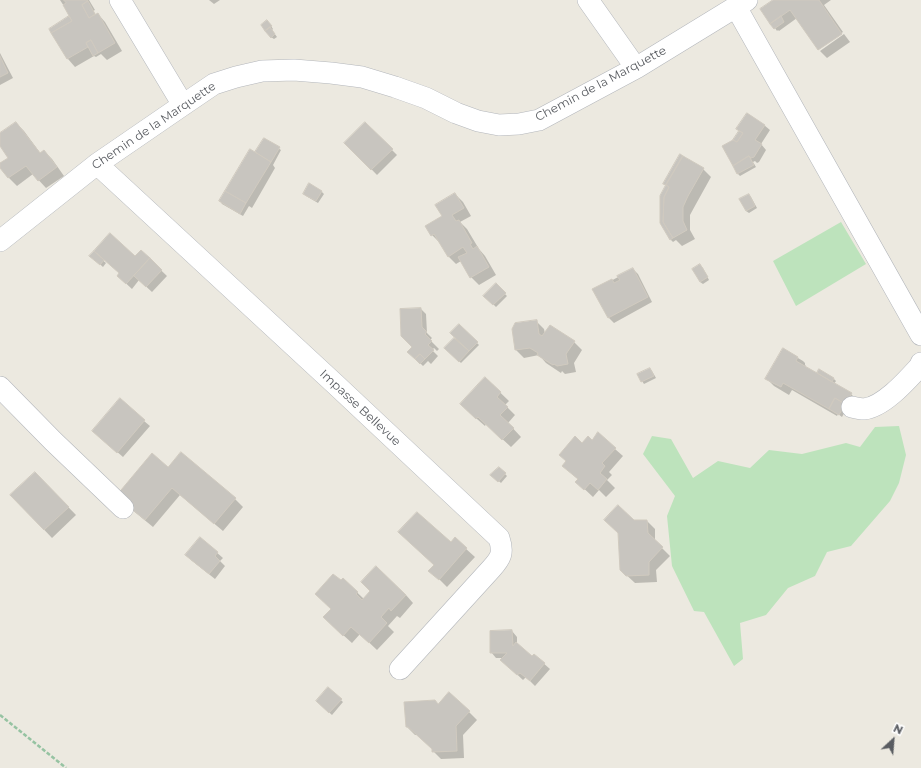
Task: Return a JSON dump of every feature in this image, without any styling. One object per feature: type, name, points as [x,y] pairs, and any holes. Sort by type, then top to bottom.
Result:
[{"type":"street","points":[[120,0],[183,104]]},
{"type":"street","points":[[588,0],[636,68]]},
{"type":"street","points":[[741,4],[921,335]]},
{"type":"street","name":"Chemin de la Marquette","points":[[0,241],[97,164],[214,84],[262,71],[294,70],[362,77],[395,86],[478,121],[499,125],[519,124],[539,120],[636,68],[741,4]]},
{"type":"street","name":"Impasse Bellevue","points":[[97,164],[499,538],[502,547],[500,559],[400,668]]},
{"type":"street","points":[[852,408],[865,409],[881,403],[908,379],[921,363]]},
{"type":"street","points":[[0,387],[53,441],[123,508]]},
{"type":"path","points":[[0,715],[66,768]]},
{"type":"green space","points":[[841,222],[866,264],[796,306],[773,261]]},
{"type":"green space","points":[[899,426],[906,455],[899,483],[890,501],[851,546],[827,552],[815,576],[788,588],[766,615],[740,623],[743,659],[734,666],[704,612],[694,611],[672,566],[667,516],[675,496],[643,454],[652,436],[671,439],[693,478],[718,461],[750,468],[769,450],[802,454],[846,443],[860,447],[875,427]]},
{"type":"building","points":[[64,0],[87,0],[88,1],[82,5],[89,18],[98,13],[115,43],[98,53],[91,40],[86,43],[88,47],[67,59],[51,33],[72,21],[63,5],[66,3]]},
{"type":"building","points":[[773,0],[819,0],[842,34],[818,50],[790,10],[770,24],[760,9]]},
{"type":"building","points":[[88,1],[95,14],[89,18],[82,5]]},
{"type":"building","points":[[69,16],[72,21],[51,33],[49,29]]},
{"type":"building","points":[[781,16],[784,22],[774,29],[770,24]]},
{"type":"building","points":[[267,20],[272,26],[265,31],[261,25]]},
{"type":"building","points":[[270,27],[275,34],[271,38],[265,31]]},
{"type":"building","points":[[91,40],[98,53],[93,56],[86,43]]},
{"type":"building","points":[[0,56],[8,73],[0,77]]},
{"type":"building","points":[[747,113],[765,125],[755,140],[762,144],[754,157],[751,158],[749,156],[733,166],[722,146],[733,140],[737,142],[743,133],[736,129]]},
{"type":"building","points":[[16,122],[40,153],[44,150],[57,167],[38,181],[26,166],[8,178],[0,168],[0,163],[8,158],[0,146],[0,133]]},
{"type":"building","points":[[365,122],[393,149],[371,170],[344,143]]},
{"type":"building","points":[[739,131],[743,133],[737,142],[733,140]]},
{"type":"building","points":[[264,138],[280,147],[271,162],[255,152]]},
{"type":"building","points":[[250,149],[271,162],[246,203],[225,191]]},
{"type":"building","points":[[680,154],[683,156],[666,185],[663,184]]},
{"type":"building","points":[[683,156],[704,168],[683,207],[683,221],[687,230],[673,238],[663,222],[664,197],[669,187],[666,185]]},
{"type":"building","points":[[749,156],[754,165],[737,174],[733,166]]},
{"type":"building","points":[[309,183],[322,191],[316,201],[303,194]]},
{"type":"building","points":[[666,185],[669,187],[664,197],[663,222],[673,238],[670,240],[660,223],[660,196]]},
{"type":"building","points":[[225,191],[246,203],[240,214],[219,201]]},
{"type":"building","points":[[455,193],[464,208],[452,215],[456,221],[459,220],[472,243],[470,244],[473,249],[477,246],[489,267],[470,278],[458,257],[467,253],[463,247],[448,257],[434,234],[431,236],[425,226],[442,216],[435,205]]},
{"type":"building","points":[[749,194],[755,206],[746,211],[739,199]]},
{"type":"building","points":[[110,233],[135,256],[141,250],[150,258],[126,284],[117,276],[119,273],[94,251]]},
{"type":"building","points":[[94,251],[104,260],[100,265],[89,256]]},
{"type":"building","points":[[150,258],[162,270],[146,287],[134,276]]},
{"type":"building","points":[[700,264],[708,277],[700,282],[692,269]]},
{"type":"building","points":[[633,268],[648,297],[608,318],[592,289],[612,279],[614,283],[620,280],[617,276]]},
{"type":"building","points":[[496,283],[506,293],[493,305],[483,296]]},
{"type":"building","points":[[421,308],[422,327],[427,332],[425,334],[432,341],[428,345],[434,350],[425,359],[420,354],[415,359],[407,352],[412,347],[401,336],[400,309]]},
{"type":"building","points":[[537,320],[539,334],[542,336],[550,325],[575,341],[566,354],[568,364],[557,366],[554,364],[553,365],[537,355],[538,353],[530,348],[515,350],[512,329],[515,323]]},
{"type":"building","points":[[459,324],[478,342],[469,351],[450,333]]},
{"type":"building","points":[[454,338],[469,351],[459,362],[444,348]]},
{"type":"building","points":[[783,348],[798,357],[796,361],[852,393],[845,404],[835,398],[829,409],[783,383],[781,387],[765,379]]},
{"type":"building","points":[[420,354],[425,359],[420,364],[415,359]]},
{"type":"building","points":[[650,368],[654,376],[641,382],[637,374]]},
{"type":"building","points":[[819,369],[834,378],[832,382],[817,373]]},
{"type":"building","points":[[485,377],[501,392],[497,397],[508,407],[500,415],[514,428],[502,440],[478,417],[476,419],[460,404]]},
{"type":"building","points":[[120,398],[145,420],[117,453],[92,431]]},
{"type":"building","points":[[835,398],[845,404],[839,415],[829,409]]},
{"type":"building","points":[[598,432],[616,448],[602,463],[605,466],[600,473],[607,479],[598,490],[590,483],[584,490],[575,482],[578,479],[562,466],[566,461],[559,455],[575,436],[582,443],[588,436],[592,440]]},
{"type":"building","points":[[181,452],[236,498],[214,524],[172,488],[145,520],[116,496],[152,453],[168,467]]},
{"type":"building","points":[[499,467],[506,473],[498,482],[490,475]]},
{"type":"building","points":[[35,472],[69,507],[44,530],[10,495]]},
{"type":"building","points":[[618,505],[634,520],[647,520],[648,533],[663,547],[649,562],[649,575],[626,576],[620,570],[618,533],[604,520]]},
{"type":"building","points":[[417,512],[451,542],[455,537],[467,548],[439,580],[428,571],[434,565],[398,532]]},
{"type":"building","points":[[200,537],[218,552],[215,556],[220,561],[209,574],[185,555]]},
{"type":"building","points":[[376,566],[406,595],[391,611],[389,608],[381,617],[387,623],[369,643],[351,627],[343,636],[323,617],[331,609],[315,594],[333,574],[341,580],[343,578],[358,592],[356,594],[362,600],[370,591],[361,582]]},
{"type":"building","points":[[512,630],[513,646],[516,642],[532,656],[534,654],[545,663],[530,681],[520,673],[517,675],[500,660],[507,653],[490,653],[490,631]]},
{"type":"building","points":[[328,687],[342,699],[329,713],[316,701]]},
{"type":"building","points":[[449,692],[470,711],[456,726],[457,751],[432,752],[432,749],[408,727],[406,727],[404,702],[435,700],[438,704]]}]
